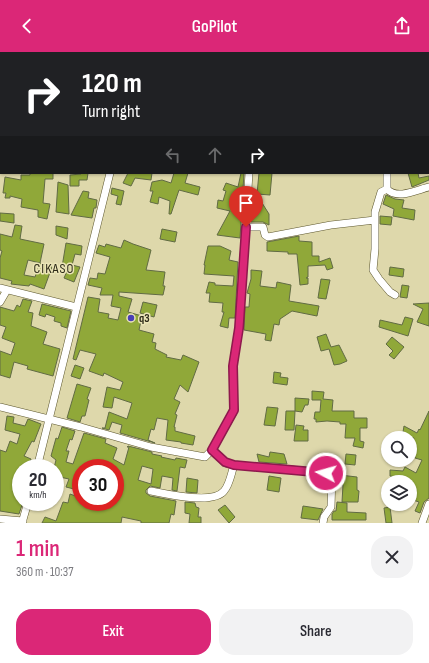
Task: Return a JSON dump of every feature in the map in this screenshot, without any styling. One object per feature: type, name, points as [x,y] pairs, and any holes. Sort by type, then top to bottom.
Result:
[{"type":"street","points":[[39,459],[110,174]]},
{"type":"street","points":[[0,406],[151,447],[201,456],[212,450],[234,410],[233,366],[239,328],[249,174]]},
{"type":"street","points":[[386,189],[387,174]]},
{"type":"street","points":[[386,189],[390,193],[396,194],[407,193],[429,187]]},
{"type":"street","points":[[386,189],[381,192],[375,212],[375,249],[373,270],[390,292],[395,295]]},
{"type":"street","points":[[246,227],[263,227],[265,235],[268,237],[331,225],[375,220]]},
{"type":"street","points":[[0,302],[4,289],[76,307]]},
{"type":"street","points":[[212,450],[225,462],[234,465],[332,474],[331,508],[324,516],[323,523]]},
{"type":"street","points":[[151,491],[200,498],[216,497],[224,492],[234,465]]},
{"type":"street","points":[[422,523],[429,504]]},
{"type":"street","points":[[0,519],[22,522],[25,511]]},
{"type":"building","points":[[53,174],[53,179],[45,179],[43,203],[50,204],[47,219],[38,217],[38,210],[21,207],[22,199],[10,196],[10,198],[5,198],[6,193],[3,193],[5,177],[21,180],[21,175]]},
{"type":"building","points":[[88,174],[87,180],[79,180],[79,186],[70,186],[70,175]]},
{"type":"building","points":[[128,174],[152,174],[151,180],[135,178],[131,186],[123,183]]},
{"type":"building","points":[[174,174],[188,174],[185,183],[200,187],[198,195],[179,190],[171,214],[169,214],[170,201],[159,197],[158,204],[150,202],[153,191],[150,191],[152,182],[162,180],[171,183]]},
{"type":"building","points":[[241,174],[244,174],[240,238],[217,235],[230,211],[217,208],[218,200],[223,201],[226,191],[223,190],[226,183],[238,187]]},
{"type":"building","points":[[259,174],[272,174],[270,195],[257,194]]},
{"type":"building","points":[[408,174],[418,174],[419,178],[429,176],[429,180],[412,187]]},
{"type":"building","points":[[58,182],[68,185],[69,214],[56,212]]},
{"type":"building","points":[[112,188],[124,191],[121,205],[116,204],[118,196],[111,194]]},
{"type":"building","points":[[83,191],[89,192],[88,198],[97,200],[92,218],[71,215]]},
{"type":"building","points":[[257,195],[269,214],[269,225],[263,222],[251,222],[252,200],[257,201]]},
{"type":"building","points":[[386,195],[395,199],[404,200],[402,208],[415,210],[414,220],[393,216],[394,209],[383,204]]},
{"type":"building","points":[[0,213],[14,214],[14,223],[0,221]]},
{"type":"building","points":[[380,216],[392,217],[391,225],[380,224]]},
{"type":"building","points":[[15,225],[22,226],[20,239],[44,244],[40,263],[52,267],[44,289],[30,284],[29,286],[11,284],[12,281],[0,278],[0,258],[2,251],[0,250],[0,234],[12,237]],"holes":[[[28,260],[40,263],[35,277],[24,275]]]},
{"type":"building","points":[[56,226],[68,228],[67,239],[56,235]]},
{"type":"building","points":[[162,229],[177,232],[175,242],[160,239]]},
{"type":"building","points":[[299,236],[299,241],[312,242],[312,256],[319,256],[319,262],[330,258],[333,268],[327,270],[325,265],[308,266],[308,277],[306,278],[308,278],[308,284],[300,285],[297,254],[267,251],[267,242]]},
{"type":"building","points":[[124,240],[151,250],[146,270],[165,272],[163,286],[165,286],[163,295],[119,292],[119,296],[132,299],[128,312],[142,316],[139,330],[154,334],[152,342],[156,343],[155,349],[167,355],[166,357],[181,360],[183,355],[199,362],[188,392],[180,385],[174,399],[180,402],[175,414],[177,415],[174,427],[175,431],[195,436],[193,445],[166,440],[168,420],[157,418],[154,430],[151,429],[148,440],[155,443],[120,433],[122,425],[112,422],[109,430],[102,428],[105,428],[109,412],[127,419],[132,403],[114,397],[112,408],[103,407],[107,387],[120,390],[123,382],[104,373],[103,376],[89,371],[96,354],[80,350],[76,360],[73,359],[88,297],[100,299],[98,312],[109,314],[108,318],[118,320],[121,308],[111,306],[113,295],[100,295],[102,288],[88,285],[90,278],[97,279],[98,273],[105,274],[110,257],[96,253],[99,245],[105,247],[106,244],[121,248]]},
{"type":"building","points":[[66,243],[82,246],[81,255],[75,254],[72,265],[80,267],[74,282],[64,278],[68,269],[62,267]]},
{"type":"building","points":[[208,246],[220,246],[231,251],[229,260],[238,262],[235,318],[229,318],[228,328],[220,326],[224,312],[222,312],[223,303],[209,302],[210,293],[206,293],[209,282],[215,283],[215,285],[233,286],[234,276],[204,274],[204,265]]},
{"type":"building","points":[[390,267],[404,269],[403,277],[389,275]]},
{"type":"building","points":[[251,270],[262,271],[260,286],[276,288],[277,282],[291,285],[289,301],[319,306],[317,316],[292,311],[280,319],[279,325],[274,324],[271,341],[265,340],[266,334],[244,330],[245,307],[249,307],[250,294],[247,293],[251,279]]},
{"type":"building","points":[[321,279],[330,280],[326,299],[318,298]]},
{"type":"building","points":[[402,285],[409,286],[407,298],[400,297]]},
{"type":"building","points":[[23,299],[32,301],[28,312],[33,313],[31,326],[47,332],[43,344],[60,349],[53,376],[27,369],[28,366],[14,362],[10,378],[0,375],[0,351],[11,355],[15,343],[2,338],[6,327],[0,325],[0,307],[14,311],[17,305],[20,307]]},
{"type":"building","points":[[143,302],[157,305],[154,317],[140,313]]},
{"type":"building","points":[[429,303],[429,326],[417,322],[423,309],[413,304]]},
{"type":"building","points":[[42,304],[71,311],[67,328],[61,326],[61,323],[54,321],[55,317],[46,314],[45,317],[39,315]]},
{"type":"building","points":[[405,317],[413,319],[408,336],[379,327],[380,320],[402,325]]},
{"type":"building","points":[[326,334],[331,347],[339,345],[347,361],[334,365],[329,349],[321,351],[317,337]]},
{"type":"building","points":[[392,337],[404,347],[394,359],[389,355],[393,351],[386,344]]},
{"type":"building","points":[[75,365],[84,368],[80,379],[71,376]]},
{"type":"building","points":[[274,372],[281,373],[280,377],[288,378],[287,385],[273,383]]},
{"type":"building","points":[[77,384],[91,388],[87,399],[89,400],[85,416],[82,416],[80,422],[67,418]]},
{"type":"building","points":[[312,391],[324,392],[323,399],[333,400],[332,411],[354,411],[354,418],[367,418],[367,428],[360,428],[360,441],[364,442],[363,448],[353,446],[355,438],[345,438],[346,424],[327,421],[316,422],[316,419],[314,419],[315,412],[320,412],[321,400],[312,400]]},
{"type":"building","points":[[295,398],[309,399],[308,405],[305,405],[302,412],[295,411]]},
{"type":"building","points":[[267,407],[278,408],[275,426],[264,425]]},
{"type":"building","points":[[286,411],[295,411],[294,430],[285,430]]},
{"type":"building","points":[[429,411],[429,498],[424,502],[420,513],[415,511],[417,511],[419,502],[417,501],[417,475],[390,475],[390,470],[403,471],[405,467],[416,473],[422,460],[417,459],[417,433],[419,429],[420,430]]},
{"type":"building","points":[[7,416],[14,417],[13,423],[25,426],[28,419],[41,424],[34,442],[32,441],[24,456],[31,459],[12,459],[12,511],[20,511],[19,514],[0,511],[0,450],[6,452],[10,441],[17,444],[20,434],[5,430]]},
{"type":"building","points":[[296,425],[304,426],[303,430],[308,430],[308,441],[294,441]]},
{"type":"building","points":[[404,426],[413,431],[403,431]]},
{"type":"building","points":[[62,427],[75,431],[72,440],[70,439],[66,451],[69,451],[66,462],[72,464],[72,488],[66,487],[69,479],[64,478],[64,459],[55,459],[51,456],[56,438],[58,439]]},
{"type":"building","points":[[84,433],[106,439],[105,443],[117,448],[113,459],[75,459]]},
{"type":"building","points":[[128,446],[152,452],[152,454],[162,456],[161,457],[175,460],[176,458],[187,460],[185,468],[180,467],[177,491],[172,490],[173,478],[162,476],[160,488],[150,486],[146,490],[146,493],[150,496],[176,501],[174,515],[171,514],[169,523],[141,523],[141,521],[122,517],[121,523],[42,523],[45,517],[56,521],[60,511],[64,511],[64,502],[68,503],[70,494],[72,495],[72,511],[124,511],[124,465]],"holes":[[[142,466],[153,469],[151,484],[138,480]]]},
{"type":"building","points":[[270,452],[284,454],[287,464],[259,462],[257,454],[269,457]]},
{"type":"building","points":[[346,454],[356,455],[355,465],[345,464]]},
{"type":"building","points":[[340,475],[357,477],[357,490],[359,491],[358,502],[342,502],[343,485],[340,485]]},
{"type":"building","points":[[269,476],[281,478],[279,492],[267,490]]},
{"type":"building","points":[[187,478],[198,480],[197,493],[186,492]]},
{"type":"building","points":[[185,502],[195,503],[196,507],[199,508],[198,517],[201,517],[201,523],[189,523],[190,514],[185,513]]},
{"type":"building","points":[[337,502],[347,503],[347,512],[366,513],[366,520],[332,520],[332,514],[336,511]]},
{"type":"building","points":[[225,505],[235,517],[229,523],[218,510]]},
{"type":"building","points":[[303,506],[323,509],[318,520],[301,518]]},
{"type":"building","points":[[384,511],[390,511],[392,523],[386,523]]},
{"type":"place","name":"q3","points":[[131,318]]},
{"type":"district","name":"CIKASO","points":[[54,268]]},
{"type":"route","points":[[246,227],[239,328],[233,366],[234,410],[212,450],[225,462],[234,465],[326,473]]}]
